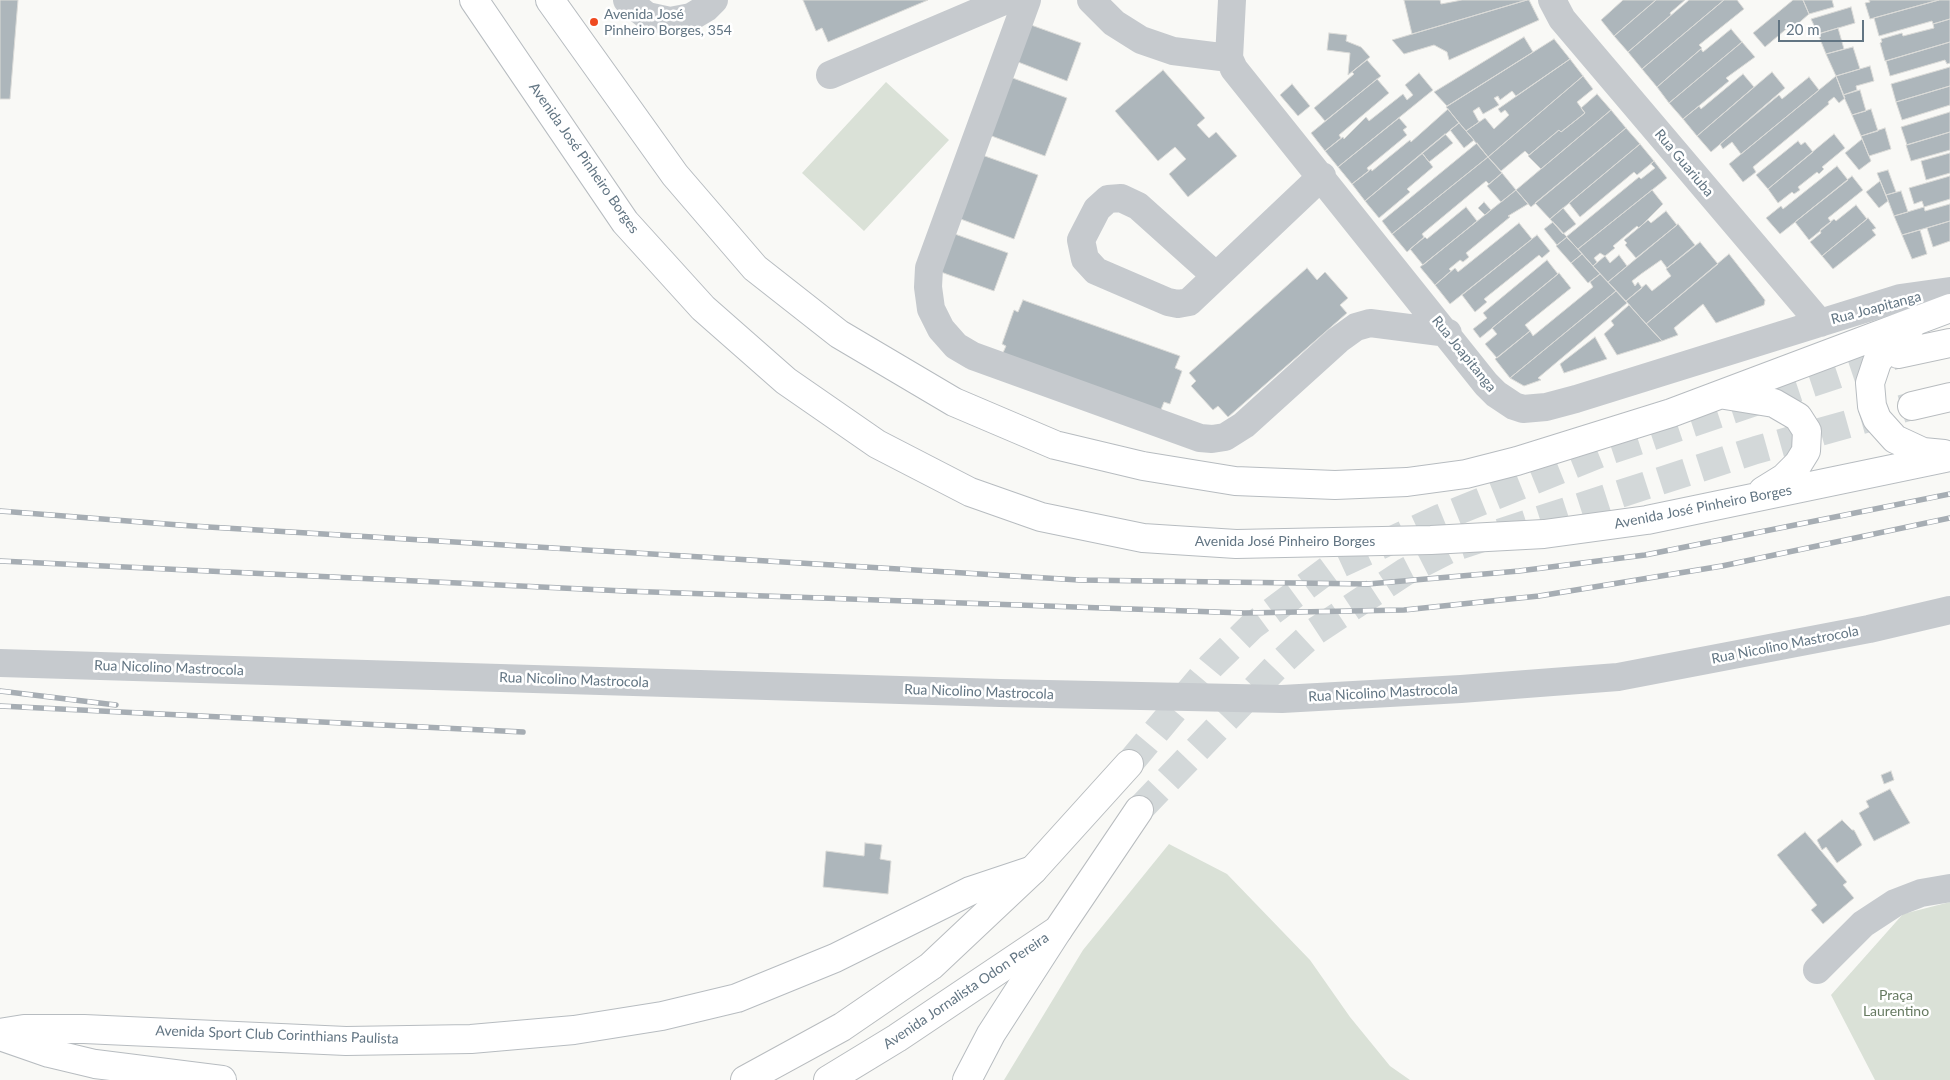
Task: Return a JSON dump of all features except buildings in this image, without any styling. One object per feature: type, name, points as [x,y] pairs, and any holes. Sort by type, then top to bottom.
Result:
[{"type":"main road","name":"Avenida José Pinheiro Borges","points":[[474,0],[625,222],[703,308],[786,381],[877,444],[970,492],[1041,517],[1143,538],[1236,544],[1431,540],[1544,534],[1647,520],[1950,456]]},
{"type":"main road","points":[[550,0],[675,175],[755,268],[839,334],[954,402],[1055,445],[1142,466],[1235,481],[1335,485],[1407,482],[1466,474],[1604,436],[1724,395],[1950,308]]},
{"type":"main road","points":[[1921,319],[1890,344],[1877,362],[1870,383],[1872,406],[1877,419],[1895,439],[1923,452],[1950,456]]},
{"type":"main road","points":[[1898,354],[1950,343]]},
{"type":"main road","points":[[1724,395],[1774,403],[1798,417],[1807,431],[1806,450],[1798,464],[1784,478],[1743,500]]},
{"type":"main road","points":[[1912,406],[1950,397]]},
{"type":"main road","points":[[745,1080],[842,1027],[931,966],[1033,870],[1129,764]]},
{"type":"main road","name":"Avenida Jornalista Odon Pereira","points":[[828,1080],[897,1038],[1058,930],[1139,810]]},
{"type":"main road","name":"Avenida Sport Club Corinthians Paulista","points":[[0,1034],[24,1029],[84,1029],[346,1041],[471,1039],[574,1030],[642,1019],[737,998],[835,958],[970,891],[1033,870]]},
{"type":"main road","points":[[967,1080],[992,1034],[1058,930]]},
{"type":"main road","name":"Avenida Sport Club Corinthians Paulista","points":[[0,1034],[49,1054],[95,1064],[222,1080]]},
{"type":"main road","points":[[947,1080],[992,1034]]},
{"type":"street","points":[[627,0],[646,16],[670,21],[691,17],[706,8],[714,0]]},
{"type":"street","points":[[830,75],[1006,0]]},
{"type":"street","points":[[1027,0],[929,268],[928,287],[931,308],[941,330],[956,346],[973,356],[1200,438],[1212,439],[1225,437],[1244,424],[1338,340],[1356,327],[1370,323],[1448,333]]},
{"type":"street","points":[[1091,0],[1114,23],[1141,40],[1172,51],[1229,58],[1232,0]]},
{"type":"street","name":"Rua Guariuba","points":[[1552,0],[1562,19],[1820,323]]},
{"type":"street","name":"Rua Joapitanga","points":[[1229,58],[1247,85],[1496,394],[1514,406],[1523,409],[1546,407],[1576,399],[1900,298],[1950,291]]},
{"type":"street","points":[[1216,276],[1138,206],[1121,198],[1108,199],[1097,208],[1081,240],[1085,259],[1096,271],[1168,302],[1178,304],[1189,302],[1322,176]]},
{"type":"street","name":"Rua Nicolino Mastrocola","points":[[0,663],[1000,693],[1282,699],[1461,689],[1618,677],[1869,629],[1950,610]]},
{"type":"street","points":[[1817,970],[1863,924],[1895,903],[1921,893],[1950,888]]},
{"type":"green space","points":[[886,82],[949,140],[864,231],[802,173]]},
{"type":"green space","points":[[1169,844],[1227,874],[1310,960],[1350,1017],[1390,1066],[1410,1080],[1004,1080],[1083,950]]},
{"type":"green space","name":"Praça Laurentino","points":[[1950,902],[1950,1080],[1875,1080],[1831,995],[1903,914]]},
{"type":"tunnel","points":[[1129,764],[1211,666],[1252,626],[1329,569],[1440,518],[1602,453],[1896,355]]},
{"type":"tunnel","points":[[1139,810],[1275,668],[1314,632],[1405,572],[1452,548],[1756,450],[1912,406]]},
{"type":"railway","points":[[0,511],[192,526],[1079,580],[1368,584],[1519,571],[1645,555],[1950,494]]},
{"type":"railway","points":[[0,561],[624,591],[1244,613],[1404,610],[1539,596],[1722,566],[1950,518]]},
{"type":"railway","points":[[0,691],[116,705]]},
{"type":"railway","points":[[0,706],[523,732]]},
{"type":"place","name":"Avenida José Pinheiro Borges, 354","points":[[594,22]]}]
